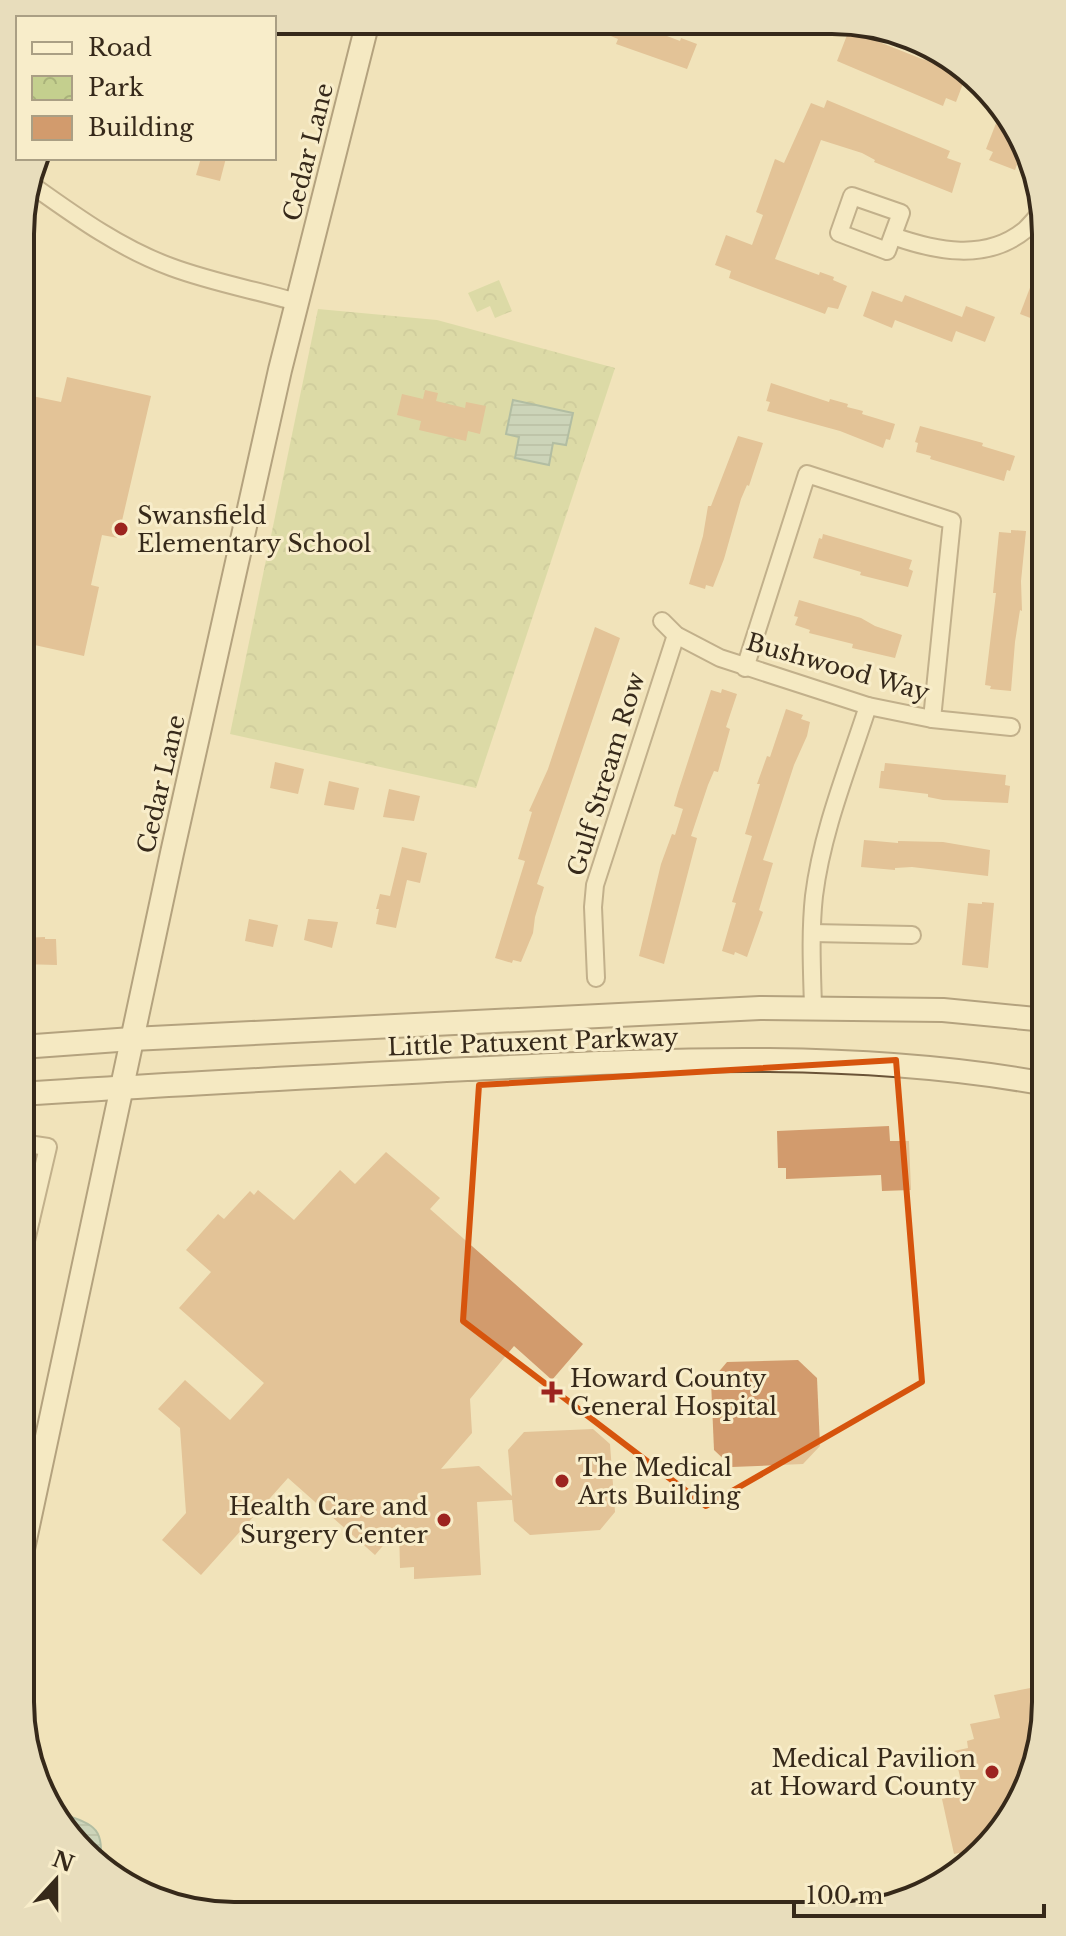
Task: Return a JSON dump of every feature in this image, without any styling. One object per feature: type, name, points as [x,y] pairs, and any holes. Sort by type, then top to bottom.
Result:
[{"type":"main road","name":"Cedar Lane","points":[[34,1501],[132,1039],[296,302],[365,34]]},
{"type":"main road","name":"Little Patuxent Parkway","points":[[34,1046],[760,1008],[943,1010],[1032,1019]]},
{"type":"main road","name":"Little Patuxent Parkway","points":[[34,1093],[574,1064],[759,1060],[936,1069],[1032,1082]]},
{"type":"street","points":[[39,190],[96,230],[173,268],[296,302]]},
{"type":"street","points":[[893,236],[934,248],[968,251],[1007,241],[1031,223]]},
{"type":"street","points":[[745,668],[807,474],[952,521],[932,719]]},
{"type":"street","name":"Bushwood Way","points":[[662,621],[676,635],[720,658],[868,706],[932,719],[1011,727]]},
{"type":"street","name":"Gulf Stream Row","points":[[596,978],[595,885],[676,635]]},
{"type":"street","points":[[813,1007],[812,933],[821,856],[868,706]]},
{"type":"street","points":[[812,933],[912,935]]},
{"type":"street","points":[[34,1144],[48,1147],[34,1211]]},
{"type":"street","points":[[34,1445],[46,1448]]},
{"type":"highlighted area","points":[[896,1060],[922,1382],[706,1506],[463,1321],[479,1085]]},
{"type":"green space","points":[[499,280],[512,311],[495,318],[490,306],[477,312],[468,293]]},
{"type":"green space","points":[[318,309],[437,320],[615,368],[476,788],[230,734]]},
{"type":"water","points":[[513,400],[573,413],[566,445],[553,443],[549,465],[515,458],[519,437],[506,434]]},
{"type":"water","points":[[72,1818],[96,1830],[101,1851],[96,1847],[96,1840],[89,1840]]},
{"type":"building","points":[[606,34],[662,34],[697,44],[687,69],[616,44],[618,39]]},
{"type":"building","points":[[847,34],[868,38],[934,63],[963,83],[956,102],[946,98],[943,106],[837,61]]},
{"type":"building","points":[[827,100],[950,151],[947,158],[961,163],[952,193],[874,162],[862,153],[821,140],[775,259],[819,275],[820,272],[834,277],[833,280],[847,286],[838,309],[828,307],[825,314],[729,278],[731,271],[715,265],[726,235],[752,245],[763,215],[756,212],[775,159],[784,163],[811,103],[824,108]]},
{"type":"building","points":[[997,121],[1018,162],[1015,170],[989,160],[993,152],[986,149]]},
{"type":"building","points":[[200,160],[225,160],[220,181],[196,175]]},
{"type":"building","points":[[1031,285],[1032,319],[1020,314]]},
{"type":"building","points":[[872,291],[902,302],[905,295],[962,317],[966,306],[995,317],[985,342],[956,331],[952,342],[895,320],[892,328],[863,316]]},
{"type":"building","points":[[67,377],[151,396],[118,538],[102,535],[91,585],[99,587],[84,656],[34,645],[34,396],[61,402]]},
{"type":"building","points":[[771,383],[829,402],[830,399],[848,404],[847,407],[863,411],[862,414],[895,424],[890,440],[886,439],[883,448],[840,431],[767,411],[770,402],[766,401]]},
{"type":"building","points":[[425,390],[438,393],[436,401],[465,408],[466,402],[486,406],[480,434],[468,431],[466,441],[419,430],[421,421],[397,415],[402,394],[423,399]]},
{"type":"building","points":[[920,426],[983,443],[982,446],[1015,456],[1010,471],[1007,470],[1004,481],[916,452],[918,443],[915,442]]},
{"type":"building","points":[[738,436],[763,443],[749,486],[741,499],[713,587],[706,585],[705,589],[689,584],[708,506],[711,506]]},
{"type":"building","points":[[1011,530],[1026,531],[1021,581],[1022,611],[1015,642],[1011,691],[990,689],[991,686],[985,685],[996,593],[993,593],[999,532],[1011,533]]},
{"type":"building","points":[[823,534],[912,560],[909,569],[913,571],[908,587],[860,575],[861,572],[813,558]]},
{"type":"building","points":[[799,600],[861,618],[902,635],[895,658],[852,648],[853,644],[809,633],[810,630],[795,625],[798,617],[794,616]]},
{"type":"building","points":[[595,627],[620,638],[537,884],[544,887],[533,933],[521,962],[513,960],[512,963],[495,958],[525,861],[518,859],[532,812],[529,811],[548,769]]},
{"type":"building","points":[[722,689],[737,694],[726,727],[730,729],[718,772],[714,771],[708,785],[691,836],[697,838],[664,964],[639,956],[661,864],[683,809],[674,806],[678,792],[711,690],[721,693]]},
{"type":"building","points":[[786,709],[803,715],[801,719],[810,722],[763,860],[773,863],[759,910],[763,912],[747,957],[735,952],[734,955],[722,951],[736,903],[732,902],[752,836],[745,834],[760,784],[757,784]]},
{"type":"building","points":[[275,762],[304,769],[298,794],[270,788]]},
{"type":"building","points":[[885,763],[1006,775],[1005,785],[1010,786],[1008,803],[943,800],[928,797],[928,794],[879,788]]},
{"type":"building","points":[[329,781],[359,788],[354,810],[324,805]]},
{"type":"building","points":[[389,789],[420,796],[414,821],[383,817]]},
{"type":"building","points":[[864,840],[943,842],[990,850],[988,876],[912,867],[895,870],[861,867]]},
{"type":"building","points":[[402,847],[427,853],[420,883],[407,880],[396,928],[376,924],[380,894],[390,896]]},
{"type":"building","points":[[968,903],[994,903],[988,968],[962,965]]},
{"type":"building","points":[[249,919],[278,925],[273,947],[245,941]]},
{"type":"building","points":[[308,919],[338,922],[332,948],[304,940]]},
{"type":"building","points":[[34,937],[56,939],[57,965],[34,964]]},
{"type":"building","points":[[889,1126],[890,1141],[909,1141],[911,1190],[882,1191],[881,1175],[786,1179],[786,1168],[778,1168],[777,1131]]},
{"type":"building","points":[[386,1152],[440,1198],[430,1209],[583,1344],[552,1380],[514,1346],[470,1399],[472,1433],[441,1469],[479,1466],[512,1496],[508,1450],[524,1432],[593,1429],[610,1444],[615,1512],[600,1530],[530,1535],[514,1521],[512,1500],[477,1502],[481,1575],[414,1579],[414,1567],[400,1568],[399,1527],[375,1555],[288,1478],[201,1575],[162,1540],[186,1513],[180,1428],[158,1409],[185,1380],[230,1420],[264,1383],[179,1308],[211,1272],[186,1250],[218,1214],[224,1219],[250,1191],[254,1195],[258,1190],[294,1220],[340,1170],[355,1184]]},
{"type":"building","points":[[798,1360],[817,1378],[820,1446],[803,1464],[732,1467],[714,1450],[711,1381],[727,1362]]},
{"type":"building","name":"Medical Pavilion at Howard County","points":[[1032,1688],[1028,1741],[1017,1779],[1005,1802],[991,1824],[960,1856],[959,1853],[954,1854],[942,1799],[964,1794],[954,1751],[968,1748],[967,1741],[974,1739],[970,1724],[1000,1718],[994,1695]]},
{"type":"place","name":"Swansfield Elementary School","points":[[121,529]]},
{"type":"place","name":"Howard County General Hospital","points":[[552,1392]]},
{"type":"place","name":"The Medical Arts Building","points":[[562,1481]]},
{"type":"place","name":"Health Care and Surgery Center","points":[[444,1520]]},
{"type":"place","name":"Medical Pavilion at Howard County","points":[[992,1772]]}]
